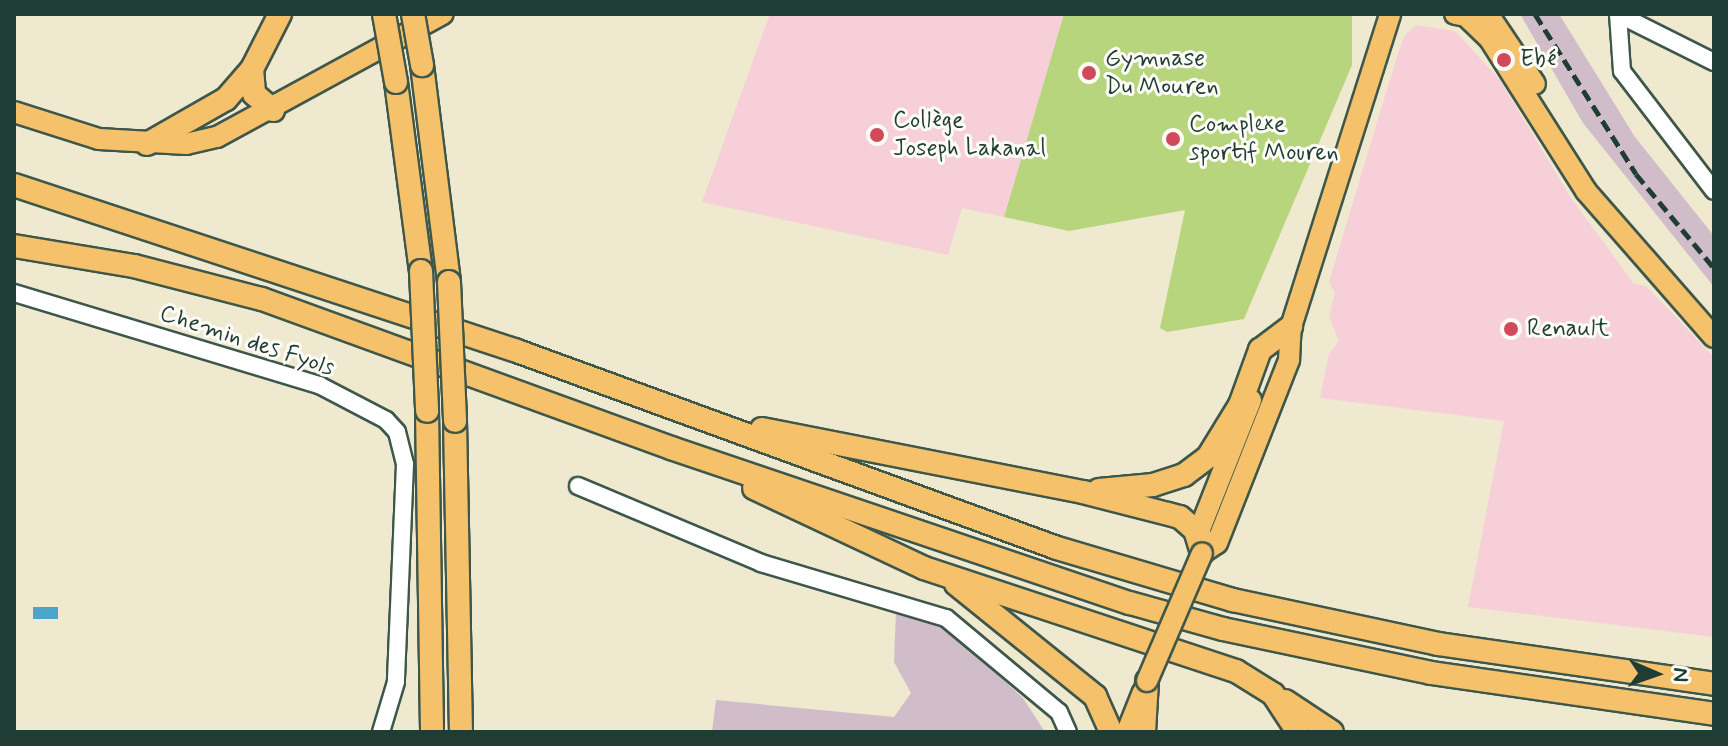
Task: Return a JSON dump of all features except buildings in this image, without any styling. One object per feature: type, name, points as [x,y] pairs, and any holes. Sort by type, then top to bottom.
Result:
[{"type":"highway","points":[[147,144],[171,126],[212,109],[252,69],[280,14]]},
{"type":"highway","points":[[384,14],[421,271],[427,411],[432,732]]},
{"type":"highway","points":[[413,14],[449,282],[461,732]]},
{"type":"highway","points":[[252,69],[254,94],[273,110]]},
{"type":"highway","points":[[14,185],[224,251],[1057,548],[1233,600],[1438,644],[1714,684]]},
{"type":"highway","points":[[14,246],[134,266],[262,299],[684,452],[1130,603],[1223,629],[1431,673],[1714,714]]},
{"type":"highway","points":[[1083,492],[1153,485],[1184,475],[1208,457],[1240,405],[1260,350],[1291,327]]},
{"type":"highway","points":[[692,416],[1083,492],[1180,517],[1195,530],[1202,553]]},
{"type":"highway","points":[[684,452],[842,533],[946,576],[1192,653],[1273,694],[1332,732]]},
{"type":"highway","points":[[946,576],[1095,696],[1111,732]]},
{"type":"highway","points":[[1144,732],[1147,681]]},
{"type":"highway","points":[[1273,694],[1298,732]]},
{"type":"main road","points":[[14,112],[99,139],[147,144],[217,137],[273,110],[443,14]]},
{"type":"main road","points":[[1127,732],[1202,553],[1200,529],[1270,354],[1291,327],[1390,14]]},
{"type":"main road","points":[[1455,14],[1466,16],[1489,38],[1586,191],[1714,337]]},
{"type":"main road","points":[[1488,14],[1596,184],[1714,318]]},
{"type":"street","points":[[1618,14],[1714,62]]},
{"type":"street","points":[[1618,14],[1622,71],[1714,191]]},
{"type":"street","name":"Chemin des Fyols","points":[[14,293],[319,385],[386,420],[397,432],[405,464],[396,682],[381,732]]},
{"type":"street","points":[[578,486],[761,563],[946,618],[1059,712],[1068,732]]},
{"type":"shaded area","name":"Collège Joseph Lakanal","points":[[770,14],[1064,14],[1004,217],[962,208],[948,255],[702,202]]},
{"type":"shaded area","points":[[1520,14],[1559,14],[1635,137],[1714,236],[1714,287],[1583,123]]},
{"type":"shaded area","name":"Renault","points":[[1416,25],[1455,31],[1500,80],[1571,198],[1634,284],[1646,286],[1714,357],[1714,637],[1468,607],[1504,421],[1320,398],[1329,354],[1339,341],[1329,317],[1335,293],[1329,282],[1398,53],[1405,35]]},
{"type":"shaded area","points":[[896,611],[945,626],[1023,698],[1045,732],[712,732],[716,700],[894,717],[911,693],[894,662]]},
{"type":"green space","name":"Complexe sportif Mouren","points":[[1064,14],[1352,14],[1352,65],[1244,319],[1167,332],[1160,328],[1185,210],[1069,231],[1004,217]]},
{"type":"water","points":[[33,607],[58,607],[58,619],[33,619]]},
{"type":"railway","points":[[1535,14],[1636,174],[1714,268]]},
{"type":"place","name":"Ebé","points":[[1504,60]]},
{"type":"place","name":"Gymnase Du Mouren","points":[[1089,73]]},
{"type":"place","name":"Collège Joseph Lakanal","points":[[877,135]]},
{"type":"place","name":"Complexe sportif Mouren","points":[[1173,139]]},
{"type":"place","name":"Renault","points":[[1511,329]]}]
